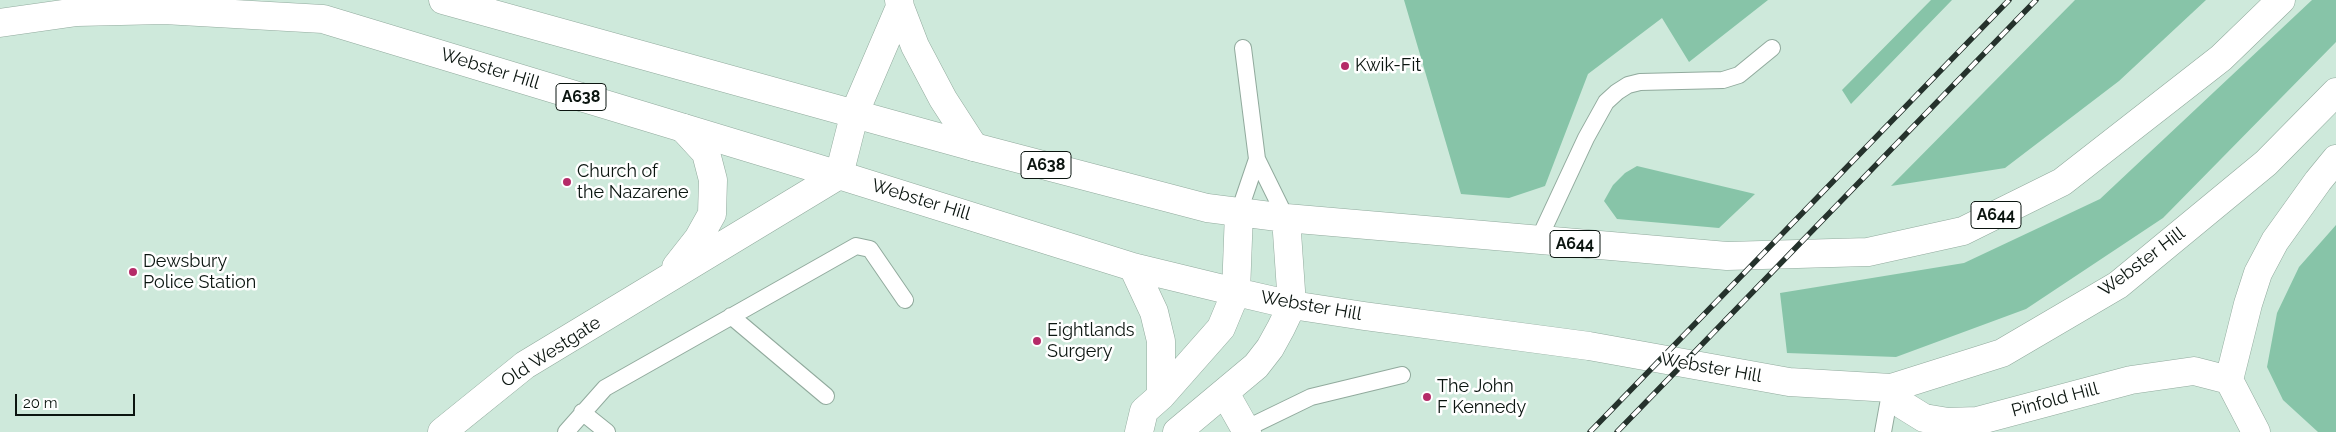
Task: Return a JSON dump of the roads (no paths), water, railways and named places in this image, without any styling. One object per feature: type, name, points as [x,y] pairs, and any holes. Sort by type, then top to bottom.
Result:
[{"type":"main road","name":"A638","points":[[443,0],[855,112],[974,147],[1207,208],[1286,218],[1423,230]]},
{"type":"main road","name":"A644","points":[[1423,230],[1727,256],[1868,252],[1963,232],[2062,182],[2221,58],[2281,0]]},
{"type":"main road","points":[[839,175],[855,112],[899,4]]},
{"type":"main road","points":[[899,4],[915,46],[943,99],[974,147]]},
{"type":"main road","name":"Webster Hill","points":[[0,22],[76,12],[164,10],[323,19],[839,175],[1133,267],[1236,292],[1364,316],[1589,346],[1790,382],[1891,388],[2002,354],[2118,285],[2266,163],[2336,92]]},
{"type":"main road","name":"Old Westgate","points":[[666,280],[698,239],[712,214],[713,180],[706,153],[683,128]]},
{"type":"main road","points":[[2256,432],[2229,380],[2258,273],[2275,241],[2318,181],[2336,160]]},
{"type":"main road","name":"Old Westgate","points":[[442,432],[525,365],[839,175]]},
{"type":"main road","points":[[1139,432],[1144,411],[1161,396],[1221,328],[1236,292],[1239,212]]},
{"type":"main road","points":[[1177,432],[1256,366],[1270,348],[1292,304],[1286,218]]},
{"type":"main road","points":[[1133,267],[1154,312],[1161,341],[1161,396]]},
{"type":"main road","name":"Pinfold Hill","points":[[1891,388],[1903,405],[1924,418],[1948,422],[1977,421],[2140,379],[2194,371],[2229,380]]},
{"type":"main road","points":[[1225,393],[1246,430]]},
{"type":"lane","points":[[1243,48],[1257,159],[1286,218]]},
{"type":"lane","points":[[1538,241],[1590,130],[1606,102],[1617,92],[1628,85],[1655,80],[1697,82],[1723,80],[1739,75],[1772,48]]},
{"type":"lane","points":[[1239,212],[1257,159]]},
{"type":"lane","points":[[566,432],[605,388],[856,246],[870,249],[904,300]]},
{"type":"lane","points":[[731,316],[826,396]]},
{"type":"lane","points":[[1246,430],[1311,397],[1402,375]]},
{"type":"lane","points":[[1883,432],[1891,388]]},
{"type":"lane","points":[[582,412],[607,432]]},
{"type":"railway","points":[[1590,432],[2009,0]]},
{"type":"railway","points":[[1617,432],[2036,0]]},
{"type":"place","name":"Kwik-Fit","points":[[1345,66]]},
{"type":"place","name":"Church of the Nazarene","points":[[567,182]]},
{"type":"place","name":"Dewsbury Police Station","points":[[133,272]]},
{"type":"place","name":"Eightlands Surgery","points":[[1037,341]]},
{"type":"place","name":"The John F Kennedy","points":[[1427,397]]}]
